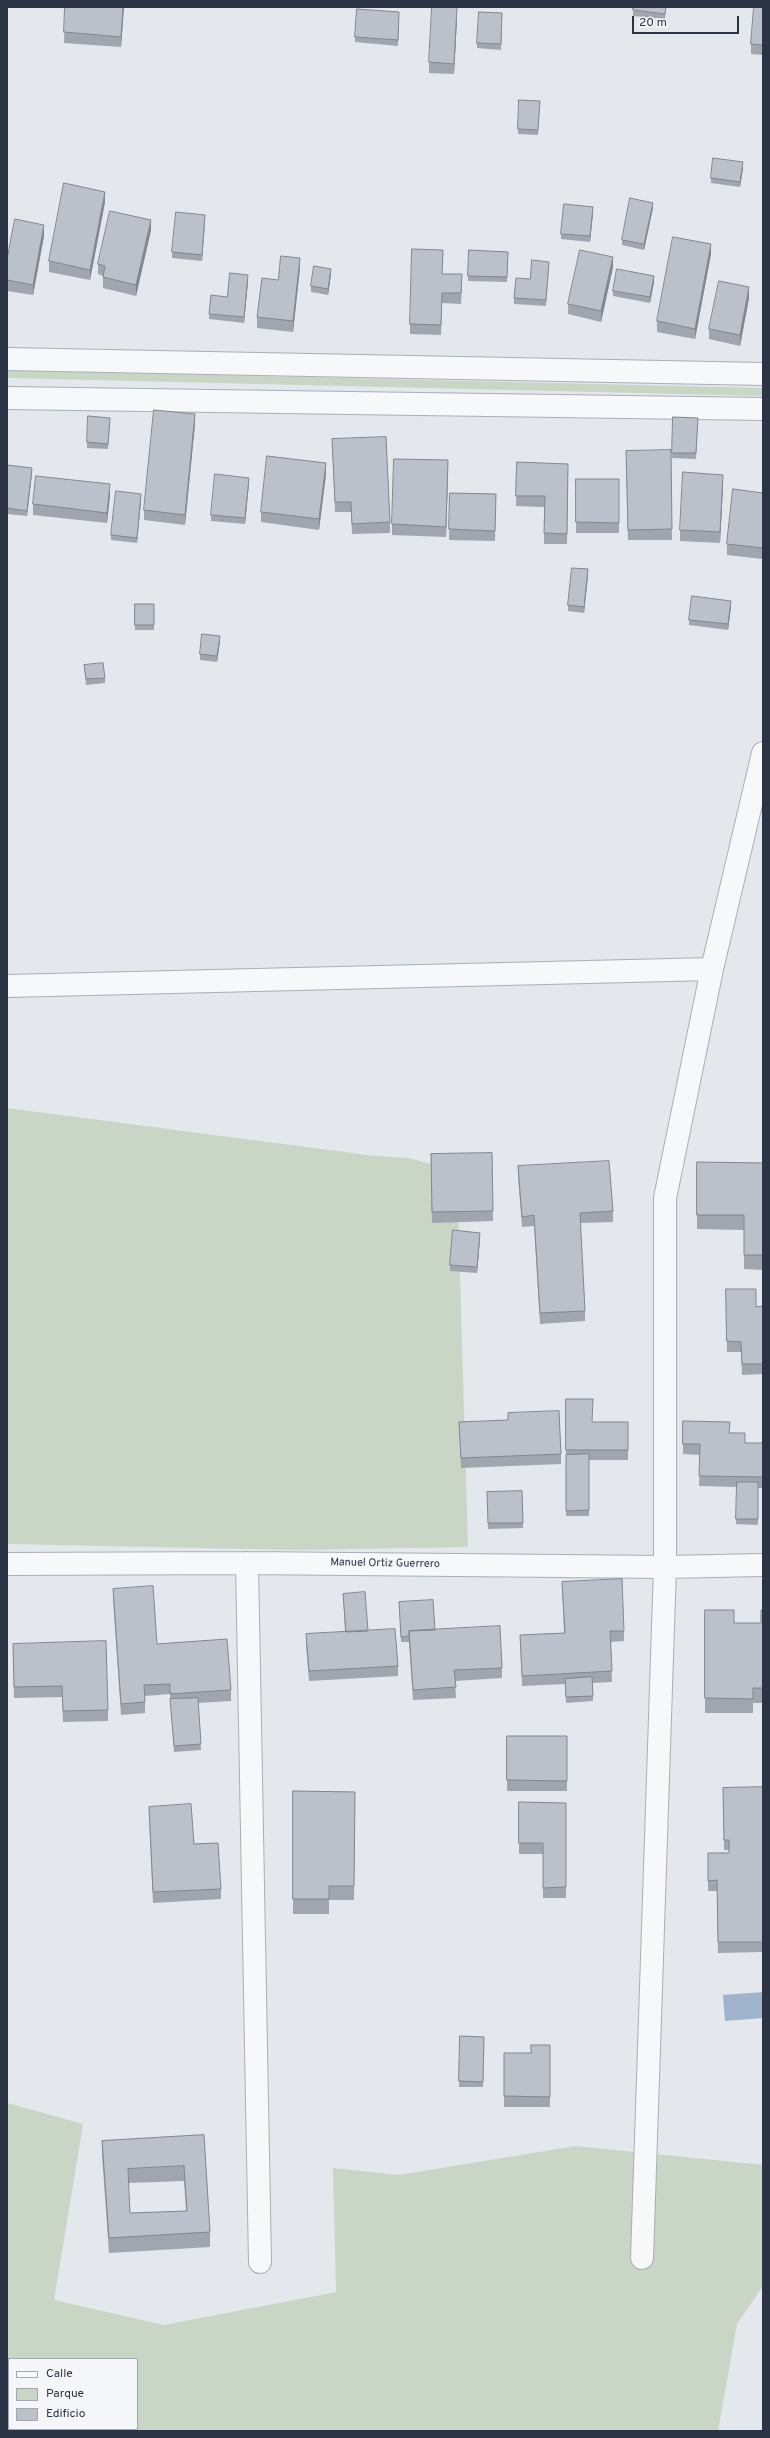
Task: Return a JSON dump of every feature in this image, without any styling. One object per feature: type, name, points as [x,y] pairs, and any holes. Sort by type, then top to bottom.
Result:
[{"type":"street","points":[[7,359],[763,374]]},
{"type":"street","points":[[7,398],[763,409]]},
{"type":"street","points":[[642,2258],[665,1567],[665,1198],[712,969],[763,753]]},
{"type":"street","points":[[7,986],[712,969]]},
{"type":"street","points":[[247,1563],[260,2262]]},
{"type":"street","name":"Manuel Ortiz Guerrero","points":[[7,1564],[247,1563],[665,1567],[763,1565]]},
{"type":"green space","points":[[7,370],[763,388],[763,396],[7,378]]},
{"type":"green space","points":[[7,1108],[375,1156],[408,1158],[457,1171],[468,1547],[299,1550],[7,1544]]},
{"type":"green space","points":[[7,2103],[83,2124],[54,2300],[164,2325],[336,2292],[333,2168],[399,2175],[575,2146],[763,2165],[763,2286],[737,2324],[718,2431],[7,2431]]},
{"type":"water","points":[[763,1992],[763,2018],[725,2021],[723,1995]]},
{"type":"building","points":[[65,7],[123,7],[121,37],[64,32]]},
{"type":"building","points":[[432,7],[457,7],[454,64],[429,62]]},
{"type":"building","points":[[633,7],[666,7],[665,14],[633,10]]},
{"type":"building","points":[[754,7],[763,7],[763,45],[751,44]]},
{"type":"building","points":[[357,9],[399,12],[398,40],[355,37]]},
{"type":"building","points":[[479,12],[502,13],[501,44],[477,43]]},
{"type":"building","points":[[519,100],[540,101],[538,130],[518,129]]},
{"type":"building","points":[[713,158],[743,162],[740,182],[711,178]]},
{"type":"building","points":[[64,183],[105,192],[90,270],[49,261]]},
{"type":"building","points":[[630,198],[653,203],[644,244],[622,240]]},
{"type":"building","points":[[564,204],[593,207],[590,236],[561,234]]},
{"type":"building","points":[[110,211],[151,220],[136,285],[103,277],[105,266],[98,264]]},
{"type":"building","points":[[176,212],[205,215],[202,255],[172,252]]},
{"type":"building","points":[[15,219],[44,225],[33,285],[7,280],[7,260]]},
{"type":"building","points":[[673,237],[711,244],[695,329],[657,321]]},
{"type":"building","points":[[412,249],[443,250],[442,274],[462,274],[461,293],[442,293],[441,325],[410,324]]},
{"type":"building","points":[[469,250],[508,252],[507,277],[468,276]]},
{"type":"building","points":[[580,250],[613,257],[601,311],[568,304]]},
{"type":"building","points":[[281,256],[300,258],[293,321],[257,317],[262,278],[278,280]]},
{"type":"building","points":[[532,260],[549,262],[546,300],[514,298],[516,278],[530,279]]},
{"type":"building","points":[[314,266],[331,269],[328,289],[311,286]]},
{"type":"building","points":[[617,269],[654,276],[650,297],[613,291]]},
{"type":"building","points":[[230,273],[248,275],[244,317],[209,314],[211,295],[227,297]]},
{"type":"building","points":[[719,281],[749,287],[740,335],[709,329]]},
{"type":"building","points":[[154,410],[195,414],[185,515],[144,510]]},
{"type":"building","points":[[88,416],[110,418],[108,444],[87,442]]},
{"type":"building","points":[[673,417],[698,418],[696,453],[672,453]]},
{"type":"building","points":[[386,437],[390,522],[352,524],[351,502],[335,502],[332,439]]},
{"type":"building","points":[[671,450],[672,529],[628,530],[626,451]]},
{"type":"building","points":[[267,456],[326,463],[319,519],[261,512]]},
{"type":"building","points":[[394,459],[448,460],[446,527],[392,524]]},
{"type":"building","points":[[517,462],[568,464],[567,534],[544,533],[545,496],[516,496]]},
{"type":"building","points":[[7,465],[32,468],[27,511],[7,508]]},
{"type":"building","points":[[683,472],[723,475],[720,532],[680,530]]},
{"type":"building","points":[[215,474],[249,478],[245,518],[211,515]]},
{"type":"building","points":[[36,476],[110,484],[107,513],[33,504]]},
{"type":"building","points":[[576,479],[619,479],[619,523],[576,522]]},
{"type":"building","points":[[733,489],[763,493],[763,548],[727,544]]},
{"type":"building","points":[[116,491],[141,494],[137,538],[111,535]]},
{"type":"building","points":[[450,493],[496,494],[495,531],[449,529]]},
{"type":"building","points":[[572,568],[588,569],[584,607],[568,605]]},
{"type":"building","points":[[692,596],[731,601],[728,624],[689,620]]},
{"type":"building","points":[[135,604],[154,604],[154,625],[135,625]]},
{"type":"building","points":[[202,634],[220,636],[217,656],[200,654]]},
{"type":"building","points":[[103,663],[105,678],[86,679],[84,665]]},
{"type":"building","points":[[492,1153],[493,1211],[432,1212],[431,1154]]},
{"type":"building","points":[[609,1161],[613,1211],[580,1213],[585,1311],[540,1313],[534,1215],[522,1217],[518,1166]]},
{"type":"building","points":[[697,1162],[763,1163],[763,1255],[744,1255],[744,1215],[697,1215]]},
{"type":"building","points":[[453,1230],[480,1233],[477,1267],[450,1265]]},
{"type":"building","points":[[726,1289],[756,1289],[756,1307],[763,1306],[763,1364],[742,1364],[741,1342],[727,1341]]},
{"type":"building","points":[[566,1399],[593,1399],[592,1422],[628,1422],[628,1450],[566,1450]]},
{"type":"building","points":[[559,1411],[561,1454],[461,1458],[459,1422],[508,1420],[508,1413]]},
{"type":"building","points":[[683,1421],[730,1422],[729,1433],[745,1433],[745,1443],[763,1443],[763,1477],[699,1476],[700,1444],[683,1444]]},
{"type":"building","points":[[589,1454],[589,1510],[566,1511],[566,1455]]},
{"type":"building","points":[[737,1482],[758,1482],[758,1519],[736,1519]]},
{"type":"building","points":[[522,1491],[523,1523],[488,1523],[487,1492]]},
{"type":"building","points":[[622,1579],[624,1631],[610,1631],[612,1671],[522,1676],[520,1635],[565,1633],[562,1582]]},
{"type":"building","points":[[153,1586],[157,1644],[227,1639],[231,1690],[170,1694],[170,1684],[144,1685],[145,1702],[121,1704],[113,1589]]},
{"type":"building","points":[[365,1592],[368,1631],[346,1632],[343,1594]]},
{"type":"building","points":[[433,1600],[435,1630],[409,1631],[409,1636],[401,1637],[399,1602]]},
{"type":"building","points":[[705,1610],[734,1610],[734,1623],[761,1623],[761,1610],[763,1610],[763,1688],[753,1688],[753,1699],[705,1698]]},
{"type":"building","points":[[500,1626],[502,1668],[454,1670],[456,1687],[413,1690],[409,1631]]},
{"type":"building","points":[[395,1629],[398,1666],[309,1671],[306,1634]]},
{"type":"building","points":[[106,1641],[108,1710],[63,1711],[62,1686],[14,1687],[13,1644]]},
{"type":"building","points":[[592,1677],[593,1696],[566,1697],[565,1679]]},
{"type":"building","points":[[198,1698],[201,1744],[174,1746],[170,1699]]},
{"type":"building","points":[[507,1736],[567,1736],[567,1781],[507,1780]]},
{"type":"building","points":[[763,1787],[763,1942],[718,1942],[717,1880],[708,1881],[708,1853],[729,1853],[729,1840],[724,1840],[723,1788]]},
{"type":"building","points":[[293,1791],[355,1792],[354,1886],[329,1886],[329,1899],[293,1899]]},
{"type":"building","points":[[519,1802],[566,1803],[566,1887],[543,1888],[543,1843],[519,1843]]},
{"type":"building","points":[[191,1804],[194,1844],[218,1843],[221,1889],[153,1892],[149,1807]]},
{"type":"building","points":[[460,2036],[484,2037],[483,2082],[459,2081]]},
{"type":"building","points":[[531,2045],[550,2045],[550,2097],[504,2096],[504,2053],[531,2053]]},
{"type":"building","points":[[204,2135],[210,2232],[109,2238],[102,2141]],"holes":[[[184,2166],[187,2211],[130,2213],[128,2169]]]}]
